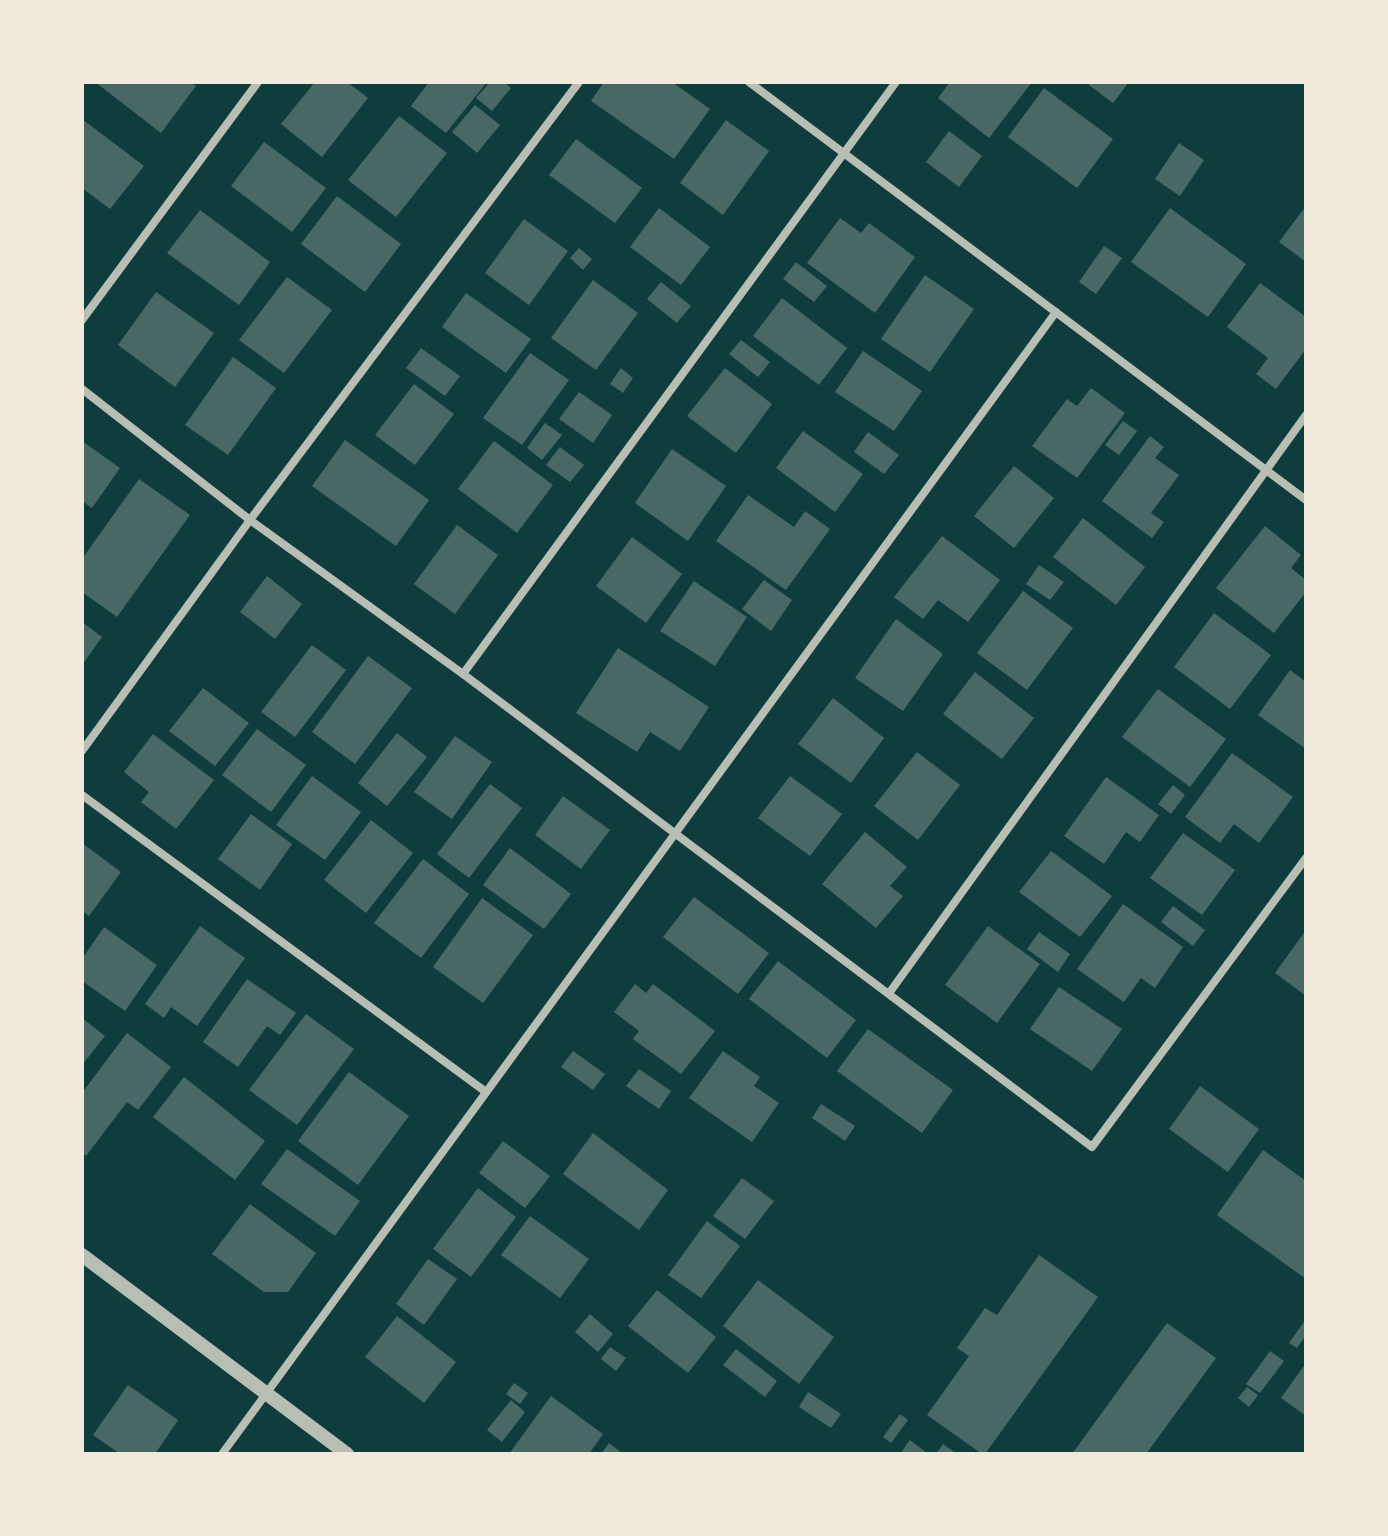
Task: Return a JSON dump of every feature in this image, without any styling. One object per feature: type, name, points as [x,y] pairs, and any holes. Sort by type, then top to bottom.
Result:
[{"type":"street","points":[[82,320],[258,82]]},
{"type":"street","points":[[82,751],[250,520],[579,82]]},
{"type":"street","points":[[749,82],[1306,500]]},
{"type":"street","points":[[463,674],[896,82]]},
{"type":"street","points":[[222,1454],[1056,312]]},
{"type":"street","points":[[82,389],[250,520],[463,674],[674,835],[890,992],[1092,1147],[1306,858]]},
{"type":"street","points":[[890,992],[1306,415]]},
{"type":"street","points":[[82,795],[486,1092]]},
{"type":"street","points":[[82,1255],[347,1454]]},
{"type":"building","points":[[95,82],[190,82],[196,86],[161,133]]},
{"type":"building","points":[[315,82],[347,82],[368,98],[322,157],[281,124]]},
{"type":"building","points":[[429,82],[487,82],[446,133],[411,106]]},
{"type":"building","points":[[490,82],[504,82],[511,88],[492,111],[476,98]]},
{"type":"building","points":[[604,82],[672,82],[710,109],[674,159],[591,101]]},
{"type":"building","points":[[950,82],[1032,82],[989,138],[938,98]]},
{"type":"building","points":[[1085,82],[1129,82],[1113,103]]},
{"type":"building","points":[[1044,88],[1113,139],[1077,188],[1008,137]]},
{"type":"building","points":[[475,105],[500,125],[477,153],[452,132]]},
{"type":"building","points":[[399,116],[447,153],[396,217],[348,180]]},
{"type":"building","points":[[82,119],[144,166],[110,209],[82,188]]},
{"type":"building","points":[[726,120],[769,151],[723,215],[680,183]]},
{"type":"building","points":[[949,131],[982,156],[959,187],[926,162]]},
{"type":"building","points":[[576,139],[642,188],[615,223],[549,175]]},
{"type":"building","points":[[264,142],[326,188],[292,232],[231,186]]},
{"type":"building","points":[[1179,143],[1204,160],[1180,196],[1155,179]]},
{"type":"building","points":[[337,196],[401,244],[365,292],[301,244]]},
{"type":"building","points":[[1306,206],[1306,262],[1279,242]]},
{"type":"building","points":[[659,208],[710,247],[681,285],[630,247]]},
{"type":"building","points":[[1170,208],[1246,264],[1208,317],[1131,262]]},
{"type":"building","points":[[200,210],[270,262],[239,305],[167,253]]},
{"type":"building","points":[[840,218],[861,233],[869,223],[915,257],[875,313],[807,263]]},
{"type":"building","points":[[524,219],[568,251],[529,305],[485,273]]},
{"type":"building","points":[[1104,246],[1122,258],[1096,294],[1079,282]]},
{"type":"building","points":[[579,248],[592,259],[583,270],[570,258]]},
{"type":"building","points":[[796,262],[827,286],[814,302],[783,279]]},
{"type":"building","points":[[925,275],[974,309],[930,372],[881,339]]},
{"type":"building","points":[[287,277],[332,310],[284,373],[239,340]]},
{"type":"building","points":[[593,280],[638,313],[596,370],[551,338]]},
{"type":"building","points":[[661,282],[691,306],[677,323],[647,299]]},
{"type":"building","points":[[1260,283],[1306,317],[1306,349],[1276,389],[1256,374],[1268,358],[1227,327]]},
{"type":"building","points":[[156,292],[214,333],[175,387],[118,345]]},
{"type":"building","points":[[466,293],[531,339],[506,373],[442,327]]},
{"type":"building","points":[[782,298],[847,348],[819,385],[753,336]]},
{"type":"building","points":[[741,340],[770,362],[758,377],[729,354]]},
{"type":"building","points":[[421,348],[460,376],[445,396],[406,368]]},
{"type":"building","points":[[863,351],[922,391],[894,431],[835,392]]},
{"type":"building","points":[[530,353],[569,380],[522,445],[483,418]]},
{"type":"building","points":[[233,357],[276,388],[228,455],[185,425]]},
{"type":"building","points":[[621,368],[633,378],[623,393],[610,384]]},
{"type":"building","points":[[725,368],[772,404],[736,453],[687,416]]},
{"type":"building","points":[[414,384],[454,414],[415,465],[375,435]]},
{"type":"building","points":[[1091,388],[1125,413],[1077,478],[1032,446],[1067,399],[1077,406]]},
{"type":"building","points":[[579,392],[612,415],[593,443],[559,419]]},
{"type":"building","points":[[1123,421],[1137,431],[1119,455],[1105,445]]},
{"type":"building","points":[[545,423],[562,435],[542,460],[527,448]]},
{"type":"building","points":[[803,431],[863,474],[835,512],[776,468]]},
{"type":"building","points":[[868,432],[899,455],[884,474],[854,452]]},
{"type":"building","points":[[1150,436],[1164,447],[1155,458],[1179,475],[1151,513],[1164,522],[1152,538],[1102,501]]},
{"type":"building","points":[[345,440],[429,500],[396,546],[312,486]]},
{"type":"building","points":[[82,441],[120,468],[92,508],[82,501]]},
{"type":"building","points":[[494,441],[553,485],[517,533],[458,489]]},
{"type":"building","points":[[560,447],[584,465],[570,482],[546,465]]},
{"type":"building","points":[[672,449],[726,486],[688,541],[635,503]]},
{"type":"building","points":[[1014,466],[1054,498],[1014,548],[974,516]]},
{"type":"building","points":[[139,479],[190,515],[117,617],[82,592],[82,559]]},
{"type":"building","points":[[748,495],[794,527],[805,511],[830,529],[786,590],[716,541]]},
{"type":"building","points":[[1083,518],[1145,567],[1116,605],[1053,557]]},
{"type":"building","points":[[457,525],[498,555],[455,614],[414,584]]},
{"type":"building","points":[[1265,526],[1301,555],[1291,568],[1306,580],[1306,592],[1274,633],[1216,588]]},
{"type":"building","points":[[942,536],[1000,580],[968,622],[938,600],[923,619],[894,597]]},
{"type":"building","points":[[632,537],[682,574],[646,623],[596,586]]},
{"type":"building","points":[[1039,565],[1064,582],[1050,600],[1026,584]]},
{"type":"building","points":[[267,576],[302,604],[275,639],[240,612]]},
{"type":"building","points":[[764,580],[792,600],[771,631],[742,609]]},
{"type":"building","points":[[694,581],[747,617],[715,666],[660,631]]},
{"type":"building","points":[[1023,591],[1073,628],[1027,690],[977,653]]},
{"type":"building","points":[[1214,613],[1271,655],[1230,709],[1174,667]]},
{"type":"building","points":[[896,619],[943,654],[903,711],[855,678]]},
{"type":"building","points":[[82,622],[102,637],[82,665]]},
{"type":"building","points":[[312,645],[346,670],[295,737],[261,712]]},
{"type":"building","points":[[618,648],[709,707],[680,751],[650,732],[637,752],[576,713]]},
{"type":"building","points":[[368,656],[412,688],[355,764],[312,732]]},
{"type":"building","points":[[1290,670],[1306,682],[1306,749],[1258,715]]},
{"type":"building","points":[[975,672],[1034,718],[1002,759],[943,714]]},
{"type":"building","points":[[203,688],[249,723],[215,766],[169,731]]},
{"type":"building","points":[[1158,689],[1226,739],[1190,787],[1122,737]]},
{"type":"building","points":[[833,698],[884,738],[851,783],[798,744]]},
{"type":"building","points":[[257,729],[306,765],[271,812],[222,775]]},
{"type":"building","points":[[397,733],[427,757],[387,806],[358,783]]},
{"type":"building","points":[[153,734],[214,780],[176,829],[141,802],[149,792],[124,772]]},
{"type":"building","points":[[455,736],[492,762],[452,819],[414,792]]},
{"type":"building","points":[[917,752],[960,785],[918,840],[874,806]]},
{"type":"building","points":[[1232,753],[1293,797],[1259,843],[1234,824],[1220,843],[1185,817]]},
{"type":"building","points":[[312,776],[361,812],[325,860],[276,825]]},
{"type":"building","points":[[790,776],[842,814],[810,856],[758,818]]},
{"type":"building","points":[[1106,777],[1159,815],[1140,842],[1126,832],[1104,864],[1064,836]]},
{"type":"building","points":[[490,784],[522,808],[469,878],[437,854]]},
{"type":"building","points":[[1173,785],[1185,795],[1171,814],[1158,804]]},
{"type":"building","points":[[563,796],[610,830],[581,869],[535,835]]},
{"type":"building","points":[[251,814],[292,844],[260,890],[218,859]]},
{"type":"building","points":[[371,820],[413,853],[366,913],[324,880]]},
{"type":"building","points":[[865,832],[907,867],[890,886],[903,896],[876,928],[822,884]]},
{"type":"building","points":[[1183,833],[1235,870],[1202,915],[1150,878]]},
{"type":"building","points":[[82,843],[121,872],[89,916],[82,911]]},
{"type":"building","points":[[510,848],[571,894],[544,929],[483,885]]},
{"type":"building","points":[[1051,851],[1112,896],[1080,937],[1019,892]]},
{"type":"building","points":[[423,859],[469,894],[421,958],[374,923]]},
{"type":"building","points":[[694,897],[769,953],[738,994],[663,937]]},
{"type":"building","points":[[482,898],[533,935],[483,1003],[433,967]]},
{"type":"building","points":[[1123,904],[1183,947],[1155,988],[1141,978],[1124,1002],[1077,969]]},
{"type":"building","points":[[1173,906],[1205,930],[1193,946],[1161,922]]},
{"type":"building","points":[[200,926],[245,958],[197,1026],[171,1007],[164,1018],[145,1004]]},
{"type":"building","points":[[988,926],[1040,964],[997,1023],[945,985]]},
{"type":"building","points":[[104,927],[157,965],[125,1011],[82,981],[82,959]]},
{"type":"building","points":[[1306,930],[1306,996],[1275,973]]},
{"type":"building","points":[[1039,932],[1070,954],[1058,972],[1027,949]]},
{"type":"building","points":[[778,961],[856,1020],[827,1058],[749,999]]},
{"type":"building","points":[[247,979],[296,1013],[280,1035],[267,1026],[238,1067],[203,1042]]},
{"type":"building","points":[[635,984],[646,993],[653,984],[715,1031],[681,1074],[633,1039],[639,1031],[614,1012]]},
{"type":"building","points":[[1059,987],[1122,1029],[1092,1071],[1030,1029]]},
{"type":"building","points":[[306,1014],[354,1049],[297,1125],[249,1090]]},
{"type":"building","points":[[82,1018],[105,1036],[82,1065]]},
{"type":"building","points":[[868,1029],[953,1090],[922,1133],[837,1071]]},
{"type":"building","points":[[127,1033],[171,1067],[138,1110],[127,1102],[86,1156],[82,1152],[82,1093]]},
{"type":"building","points":[[573,1051],[605,1074],[593,1090],[561,1067]]},
{"type":"building","points":[[723,1051],[760,1077],[754,1086],[779,1103],[752,1142],[689,1098]]},
{"type":"building","points":[[639,1069],[671,1091],[659,1109],[626,1086]]},
{"type":"building","points":[[349,1072],[409,1116],[358,1185],[298,1141]]},
{"type":"building","points":[[184,1077],[265,1141],[235,1180],[153,1117]]},
{"type":"building","points":[[1200,1086],[1259,1129],[1228,1172],[1169,1129]]},
{"type":"building","points":[[821,1104],[855,1126],[845,1141],[812,1118]]},
{"type":"building","points":[[593,1133],[668,1190],[639,1230],[563,1174]]},
{"type":"building","points":[[503,1141],[550,1176],[525,1208],[479,1173]]},
{"type":"building","points":[[287,1149],[360,1201],[335,1236],[261,1184]]},
{"type":"building","points":[[1263,1150],[1306,1181],[1306,1279],[1217,1215]]},
{"type":"building","points":[[742,1178],[774,1201],[745,1239],[713,1216]]},
{"type":"building","points":[[478,1188],[516,1217],[471,1277],[433,1249]]},
{"type":"building","points":[[250,1204],[316,1253],[288,1292],[264,1292],[212,1254]]},
{"type":"building","points":[[530,1216],[589,1259],[560,1298],[501,1255]]},
{"type":"building","points":[[707,1221],[740,1246],[701,1298],[668,1275]]},
{"type":"building","points":[[1039,1255],[1098,1297],[985,1454],[982,1454],[927,1415],[969,1356],[957,1348],[985,1308],[997,1315]]},
{"type":"building","points":[[428,1259],[457,1279],[424,1325],[396,1304]]},
{"type":"building","points":[[758,1280],[834,1337],[799,1384],[723,1326]]},
{"type":"building","points":[[657,1290],[716,1337],[688,1373],[628,1326]]},
{"type":"building","points":[[590,1314],[613,1334],[598,1352],[575,1332]]},
{"type":"building","points":[[397,1316],[456,1362],[424,1403],[365,1357]]},
{"type":"building","points":[[1306,1319],[1306,1335],[1297,1348],[1289,1343]]},
{"type":"building","points":[[1167,1323],[1216,1358],[1146,1454],[1072,1454]]},
{"type":"building","points":[[610,1347],[626,1358],[616,1371],[601,1359]]},
{"type":"building","points":[[736,1349],[777,1381],[765,1397],[723,1365]]},
{"type":"building","points":[[1270,1351],[1284,1361],[1260,1393],[1246,1384]]},
{"type":"building","points":[[1306,1363],[1306,1416],[1281,1398]]},
{"type":"building","points":[[514,1383],[528,1393],[520,1404],[506,1394]]},
{"type":"building","points":[[128,1385],[178,1420],[155,1454],[120,1454],[93,1435]]},
{"type":"building","points":[[1247,1387],[1258,1395],[1249,1407],[1238,1398]]},
{"type":"building","points":[[808,1392],[841,1414],[831,1428],[799,1407]]},
{"type":"building","points":[[551,1396],[603,1434],[589,1454],[509,1454]]},
{"type":"building","points":[[511,1400],[525,1412],[502,1442],[487,1430]]},
{"type":"building","points":[[900,1414],[908,1420],[891,1443],[883,1437]]},
{"type":"building","points":[[910,1440],[928,1454],[906,1454],[902,1451]]},
{"type":"building","points":[[609,1443],[623,1454],[601,1454]]},
{"type":"building","points":[[943,1444],[957,1454],[936,1454]]}]
